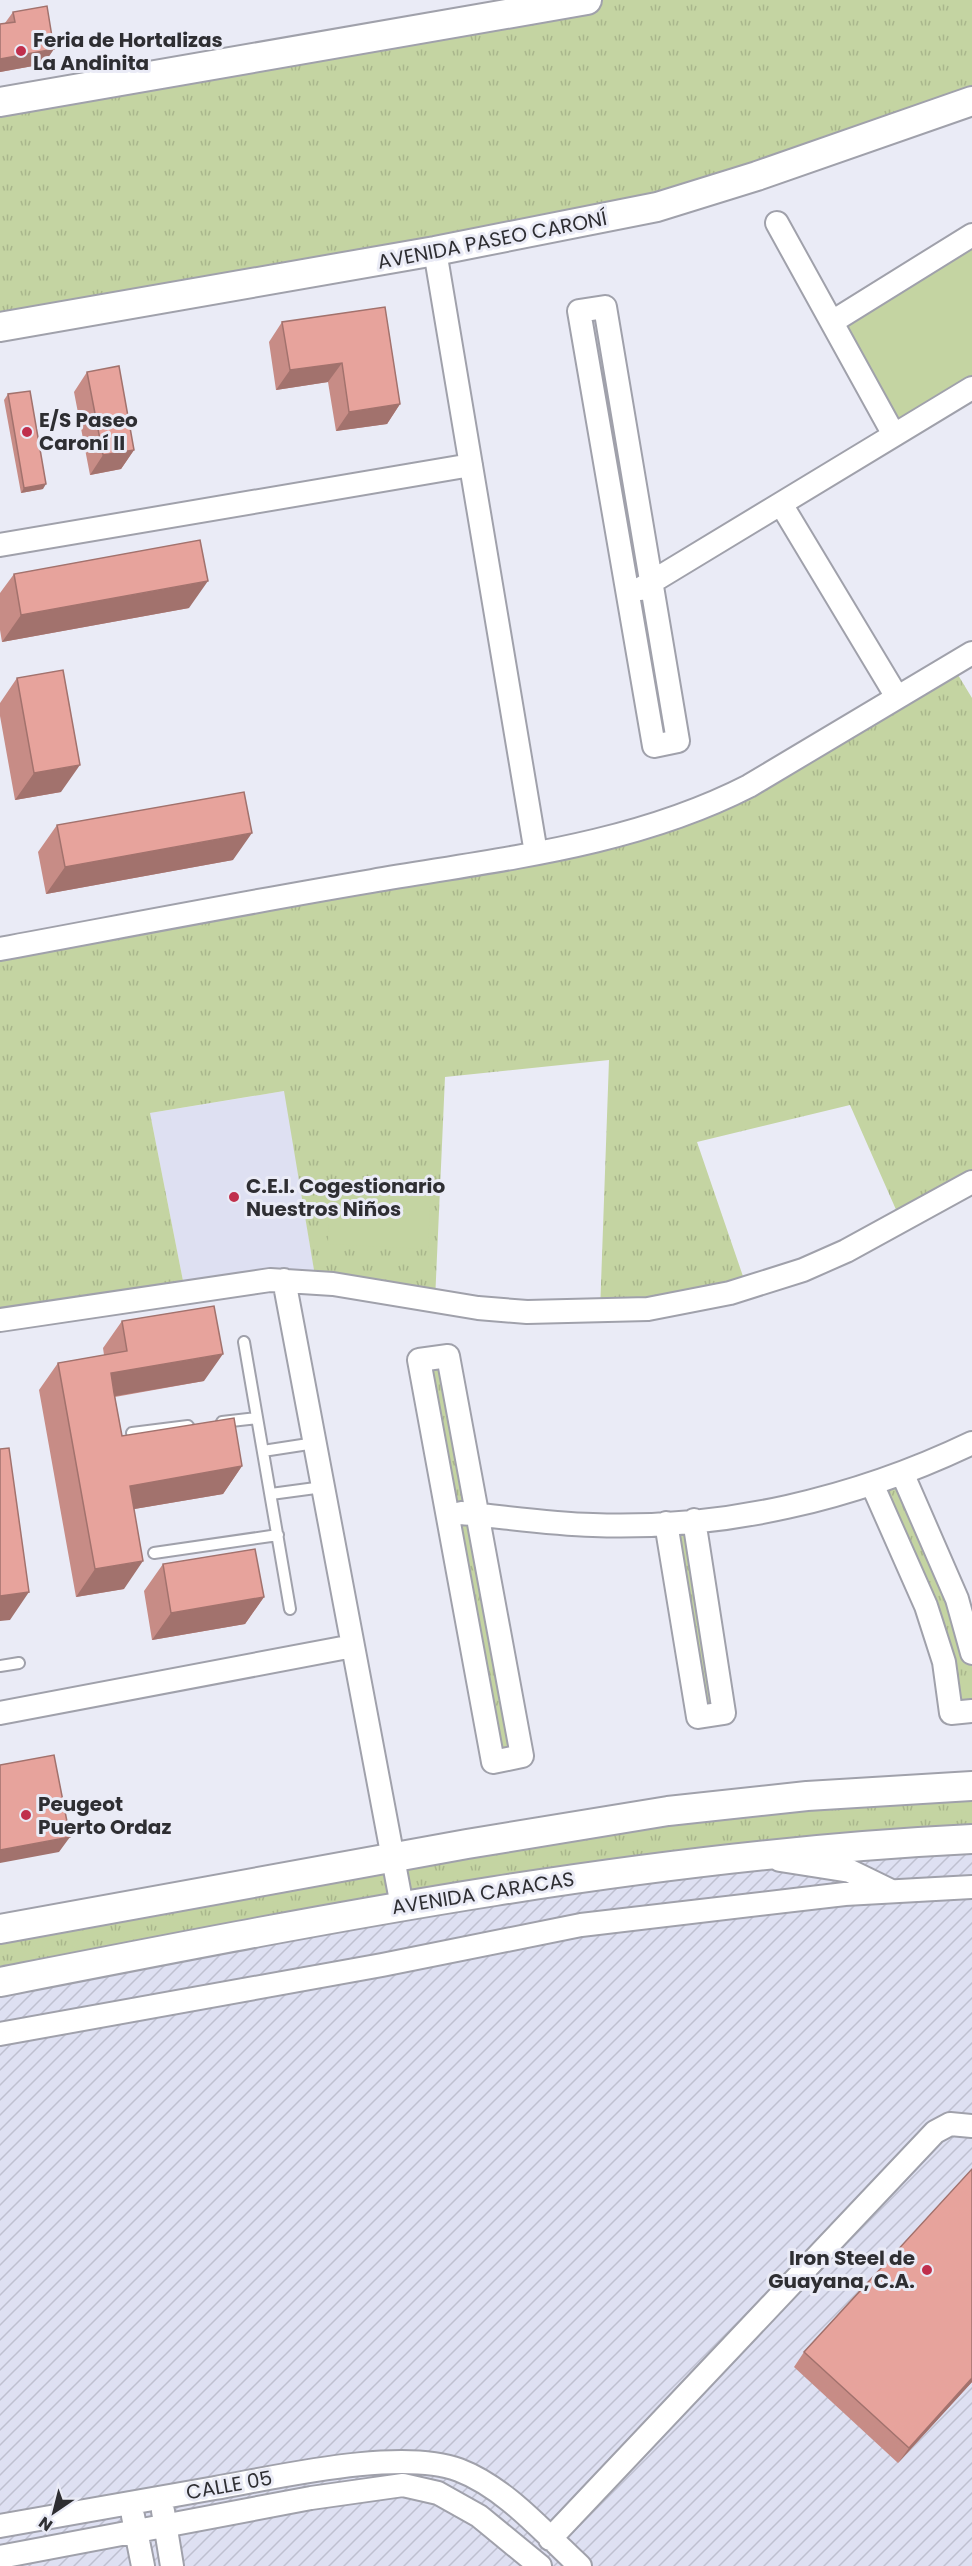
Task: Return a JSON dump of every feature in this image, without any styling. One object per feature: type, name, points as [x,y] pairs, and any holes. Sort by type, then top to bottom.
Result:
[{"type":"street","points":[[0,102],[587,0]]},
{"type":"street","name":"AVENIDA PASEO CARONÍ","points":[[0,327],[435,251],[613,217],[698,196],[972,101]]},
{"type":"street","points":[[777,223],[894,435]]},
{"type":"street","points":[[832,322],[972,235]]},
{"type":"street","points":[[435,251],[536,853]]},
{"type":"street","points":[[605,307],[678,741],[654,746],[629,595],[579,311],[605,307]]},
{"type":"street","points":[[629,595],[972,388]]},
{"type":"street","points":[[0,545],[471,465]]},
{"type":"street","points":[[781,504],[897,697]]},
{"type":"street","points":[[0,949],[536,853],[646,829],[712,805],[972,653]]},
{"type":"street","points":[[0,1320],[212,1287],[284,1280],[333,1284],[446,1303],[527,1312],[648,1309],[730,1293],[803,1270],[846,1251],[972,1182]]},
{"type":"street","points":[[284,1280],[402,1906]]},
{"type":"street","points":[[448,1356],[476,1514],[522,1756],[493,1762],[419,1360],[448,1356]]},
{"type":"street","points":[[448,1511],[594,1525],[694,1520],[793,1505],[873,1485],[903,1475],[972,1443]]},
{"type":"street","points":[[903,1475],[957,1599],[972,1653]]},
{"type":"street","points":[[873,1485],[926,1606],[944,1662],[951,1713],[972,1712]]},
{"type":"street","points":[[666,1523],[698,1717],[724,1713],[694,1520]]},
{"type":"street","points":[[0,1713],[353,1646]]},
{"type":"street","points":[[0,1929],[668,1811],[807,1796],[972,1786]]},
{"type":"street","name":"AVENIDA CARACAS","points":[[0,1982],[402,1906],[577,1877],[748,1855],[972,1839]]},
{"type":"street","points":[[748,1855],[850,1871],[891,1890]]},
{"type":"street","points":[[0,2034],[382,1965],[581,1925],[719,1907],[891,1890],[972,1887]]},
{"type":"street","points":[[580,2566],[550,2539],[935,2132],[950,2124],[972,2126]]},
{"type":"street","name":"CALLE 05","points":[[0,2526],[281,2476],[384,2462],[422,2463],[460,2470],[509,2502],[550,2539]]},
{"type":"street","name":"CALLE 05","points":[[0,2557],[387,2486],[403,2485],[424,2488],[452,2500],[493,2526],[540,2566]]},
{"type":"street","points":[[160,2498],[172,2566]]},
{"type":"street","points":[[130,2503],[143,2566]]},
{"type":"lane","points":[[244,1342],[290,1609]]},
{"type":"lane","points":[[132,1433],[257,1418]]},
{"type":"lane","points":[[263,1451],[315,1443]]},
{"type":"lane","points":[[270,1494],[323,1487]]},
{"type":"lane","points":[[154,1553],[278,1535]]},
{"type":"lane","points":[[0,1666],[20,1663]]},
{"type":"shaded area","name":"C.E.I. Cogestionario Nuestros Niños","points":[[285,1091],[316,1282],[185,1291],[150,1113]]},
{"type":"shaded area","points":[[972,1839],[972,2566],[0,2566],[0,1982],[291,1925]]},
{"type":"green space","points":[[587,0],[972,0],[972,101],[757,176],[0,327],[0,102]]},
{"type":"green space","points":[[972,235],[972,388],[894,435],[832,322]]},
{"type":"green space","points":[[952,665],[972,698],[972,1182],[901,1221],[850,1105],[697,1142],[747,1288],[600,1312],[609,1060],[445,1077],[435,1301],[316,1282],[284,1091],[150,1113],[185,1291],[0,1320],[0,949],[646,829]]},
{"type":"green space","points":[[330,1179],[431,1184],[428,1249],[328,1244]]},
{"type":"green space","points":[[448,1356],[522,1756],[493,1762],[419,1360]]},
{"type":"green space","points":[[903,1475],[972,1653],[972,1711],[951,1713],[873,1484]]},
{"type":"green space","points":[[694,1520],[724,1713],[698,1717],[666,1523]]},
{"type":"green space","points":[[972,1786],[972,1839],[807,1850],[0,1982],[0,1929],[467,1844]]},
{"type":"building","points":[[47,6],[54,49],[0,59],[0,24],[15,22],[13,12]]},
{"type":"building","points":[[385,307],[400,404],[349,412],[342,363],[290,370],[282,322]]},
{"type":"building","points":[[119,366],[134,450],[103,455],[87,372]]},
{"type":"building","points":[[30,391],[46,484],[24,488],[8,394]]},
{"type":"building","points":[[200,540],[208,581],[21,615],[14,574]]},
{"type":"building","points":[[63,670],[80,765],[34,773],[17,678]]},
{"type":"building","points":[[244,792],[252,833],[65,867],[57,825]]},
{"type":"building","points":[[214,1306],[223,1354],[111,1373],[114,1393],[122,1436],[234,1418],[242,1466],[130,1486],[143,1561],[95,1569],[58,1363],[127,1351],[122,1321]]},
{"type":"building","points":[[9,1448],[29,1592],[0,1596],[0,1449]]},
{"type":"building","points":[[255,1549],[264,1597],[171,1613],[163,1564]]},
{"type":"building","name":"Peugeot Puerto Ordaz","points":[[54,1755],[70,1837],[0,1850],[0,1765]]},
{"type":"building","name":"Iron Steel de Guayana, C.A.","points":[[972,2169],[972,2378],[909,2448],[804,2352]]},
{"type":"place","name":"Feria de Hortalizas La Andinita","points":[[21,51]]},
{"type":"place","name":"E/S Paseo Caroní II","points":[[27,432]]},
{"type":"place","name":"C.E.I. Cogestionario Nuestros Niños","points":[[234,1197]]},
{"type":"place","name":"Peugeot Puerto Ordaz","points":[[26,1815]]},
{"type":"place","name":"Iron Steel de Guayana, C.A.","points":[[927,2270]]}]
